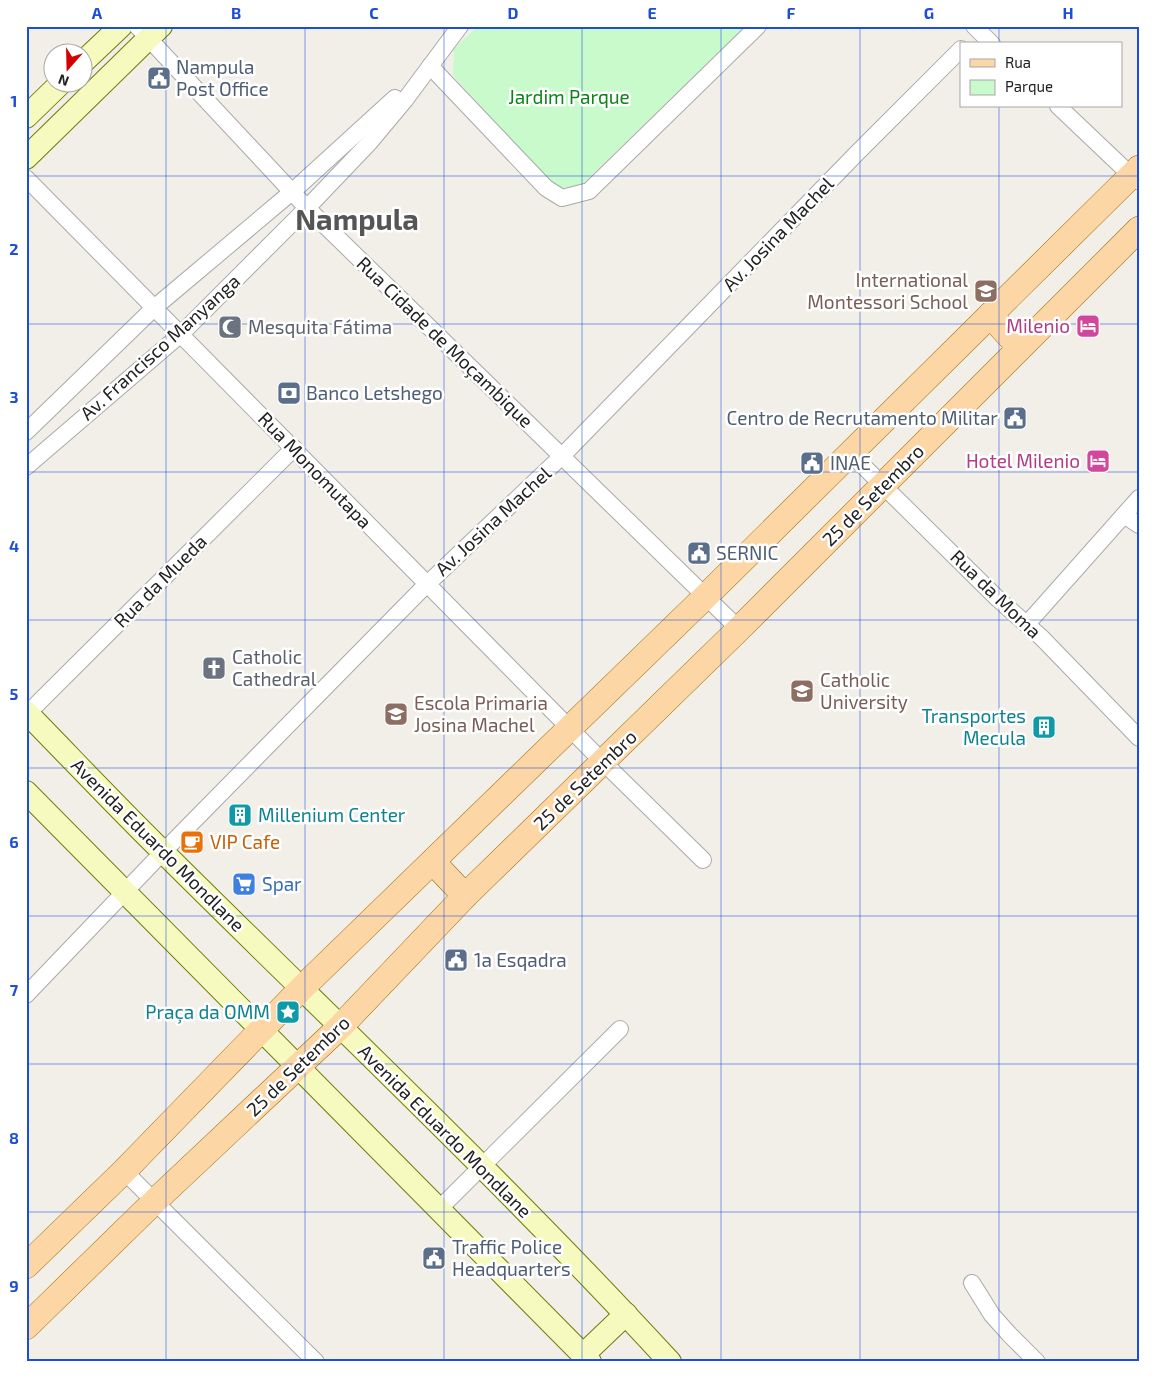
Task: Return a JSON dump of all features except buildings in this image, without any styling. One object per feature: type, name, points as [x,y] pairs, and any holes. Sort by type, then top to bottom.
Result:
[{"type":"main road","points":[[92,54],[121,26]]},
{"type":"main road","points":[[26,158],[149,30]]},
{"type":"main road","points":[[26,117],[52,92]]},
{"type":"main road","points":[[26,1266],[124,1171],[302,988],[706,596],[990,315],[1136,175]]},
{"type":"main road","name":"25 de Setembro","points":[[26,1326],[155,1201],[299,1068],[465,896],[739,629],[1139,229]]},
{"type":"main road","points":[[990,315],[1020,348]]},
{"type":"main road","name":"Avenida Eduardo Mondlane","points":[[27,713],[163,852],[341,1026],[481,1167],[626,1314],[670,1362]]},
{"type":"main road","points":[[26,792],[587,1358],[626,1314]]},
{"type":"main road","points":[[433,862],[465,896]]},
{"type":"street","name":"Av. Francisco Manyanga","points":[[27,463],[181,334],[307,208],[370,142],[460,26]]},
{"type":"street","points":[[430,66],[546,188],[562,198],[589,191],[758,26]]},
{"type":"street","points":[[968,42],[979,28],[990,42]]},
{"type":"street","name":"Rua Cidade de Moçambique","points":[[149,30],[307,208],[739,629]]},
{"type":"street","name":"Av. Josina Machel","points":[[26,994],[426,584],[562,456],[960,50]]},
{"type":"street","name":"Av. Francisco Manyanga","points":[[26,432],[154,308],[293,191],[430,66]]},
{"type":"street","points":[[1060,108],[1136,175]]},
{"type":"street","name":"Rua Monomutapa","points":[[26,178],[426,584],[702,860]]},
{"type":"street","name":"Rua da Mueda","points":[[27,713],[294,448]]},
{"type":"street","name":"Rua da Moma","points":[[850,453],[1027,624],[1139,738]]},
{"type":"street","points":[[1027,624],[1139,498]]},
{"type":"street","points":[[1124,514],[1139,524]]},
{"type":"street","points":[[439,1209],[620,1029]]},
{"type":"street","points":[[124,1171],[316,1362]]},
{"type":"street","points":[[972,1283],[999,1324],[1037,1362]]},
{"type":"green space","name":"Jardim Parque","points":[[478,26],[746,26],[581,185],[560,188],[522,154],[453,75],[454,49]]},
{"type":"place","name":"Nampula Post Office","points":[[159,78]]},
{"type":"place","name":"International Montessori School","points":[[986,291]]},
{"type":"place","name":"Milenio","points":[[1088,326]]},
{"type":"place","name":"Mesquita Fátima","points":[[230,327]]},
{"type":"place","name":"Banco Letshego","points":[[289,393]]},
{"type":"place","name":"Centro de Recrutamento Militar","points":[[1015,418]]},
{"type":"place","name":"Hotel Milenio","points":[[1098,461]]},
{"type":"place","name":"INAE","points":[[812,463]]},
{"type":"place","name":"SERNIC","points":[[699,553]]},
{"type":"place","name":"Catholic Cathedral","points":[[214,668]]},
{"type":"place","name":"Catholic University","points":[[802,691]]},
{"type":"place","name":"Escola Primaria Josina Machel","points":[[396,714]]},
{"type":"place","name":"Transportes Mecula","points":[[1044,727]]},
{"type":"place","name":"Millenium Center","points":[[240,815]]},
{"type":"place","name":"VIP Cafe","points":[[192,842]]},
{"type":"place","name":"Spar","points":[[244,884]]},
{"type":"place","name":"1a Esqadra","points":[[456,960]]},
{"type":"place","name":"Praça da OMM","points":[[288,1012]]},
{"type":"place","name":"Traffic Police Headquarters","points":[[434,1258]]},
{"type":"district","name":"Nampula","points":[[357,220]]}]
